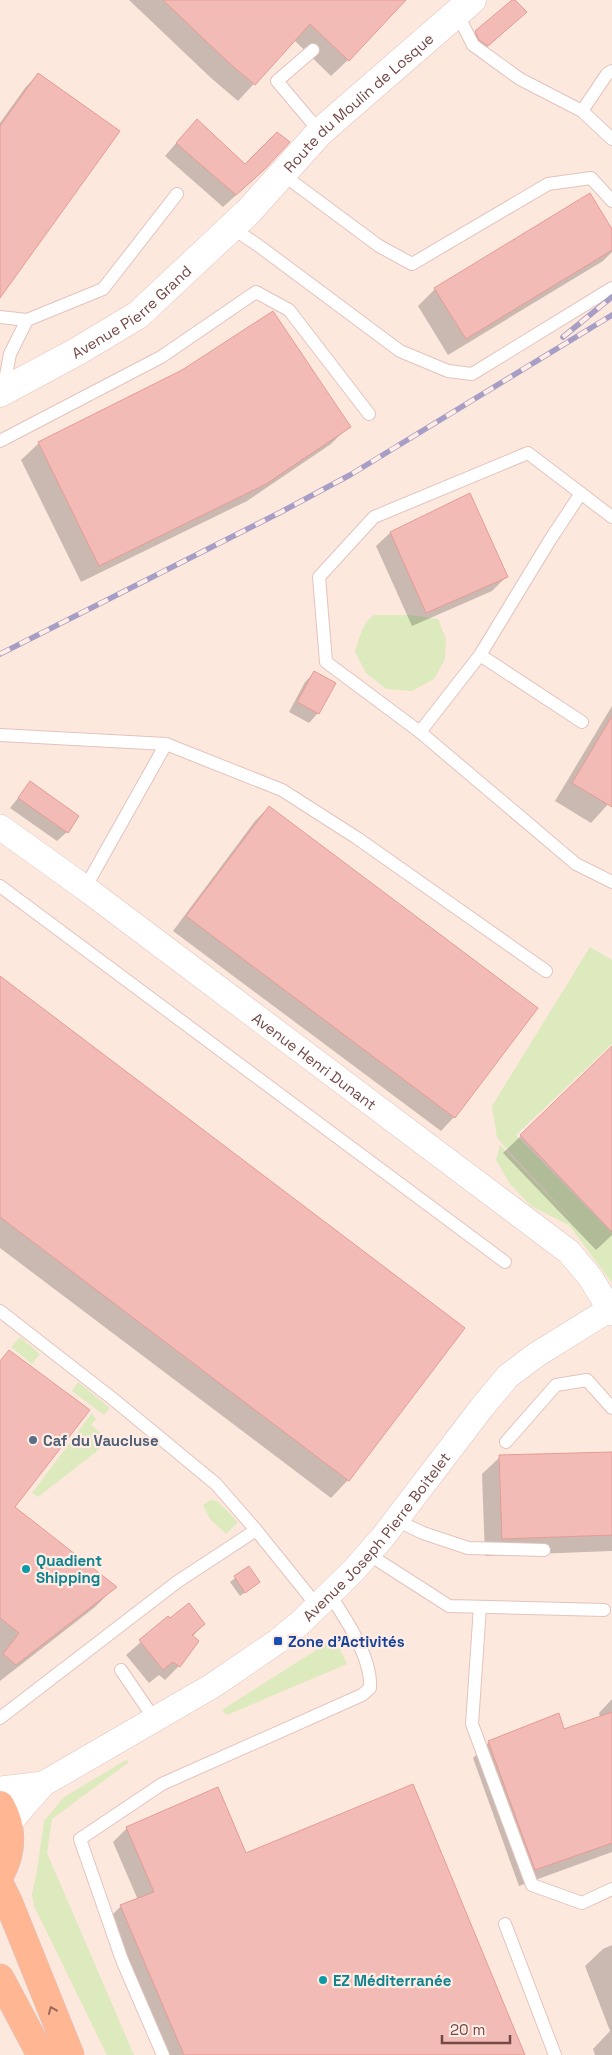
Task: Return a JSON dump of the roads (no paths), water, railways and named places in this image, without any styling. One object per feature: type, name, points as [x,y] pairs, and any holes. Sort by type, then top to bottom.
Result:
[{"type":"main road","points":[[0,1875],[7,1862],[11,1843],[4,1814]]},
{"type":"main road","points":[[0,1885],[70,2055]]},
{"type":"main road","points":[[0,1978],[41,2055]]},
{"type":"street","name":"Route du Moulin de Losque","points":[[240,219],[320,132],[465,6]]},
{"type":"street","name":"Avenue Pierre Grand","points":[[2,392],[78,351],[138,315],[240,219]]},
{"type":"street","name":"Avenue Henri Dunant","points":[[0,827],[85,888],[569,1252],[590,1277],[611,1311]]},
{"type":"street","name":"Avenue Joseph Pierre Boitelet","points":[[4,1814],[43,1784],[212,1686],[278,1641],[324,1601],[368,1554],[482,1406],[508,1376],[536,1354],[611,1311]]},
{"type":"street","name":"Avenue Joseph Pierre Boitelet","points":[[0,1789],[43,1784]]},
{"type":"lane","points":[[465,6],[473,46],[520,78],[582,111],[612,139]]},
{"type":"lane","points":[[313,50],[277,81],[320,132]]},
{"type":"lane","points":[[582,111],[607,74],[612,72]]},
{"type":"lane","points":[[282,174],[379,246],[412,264],[548,184],[591,178],[612,200]]},
{"type":"lane","points":[[0,317],[27,320],[103,289],[177,194]]},
{"type":"lane","points":[[240,219],[259,246],[400,351],[448,371],[472,374],[612,288]]},
{"type":"lane","points":[[0,441],[160,357],[256,292],[289,310],[369,414]]},
{"type":"lane","points":[[2,392],[10,354],[27,320]]},
{"type":"lane","points":[[612,516],[528,453],[374,517],[319,577],[326,662],[420,732],[576,864],[612,882]]},
{"type":"lane","points":[[420,732],[480,655],[581,493]]},
{"type":"lane","points":[[480,655],[582,722]]},
{"type":"lane","points":[[0,735],[166,744],[282,790],[357,838],[546,971]]},
{"type":"lane","points":[[85,888],[166,744]]},
{"type":"lane","points":[[0,886],[505,1262]]},
{"type":"lane","points":[[0,1311],[113,1399],[216,1484],[256,1530],[356,1635],[371,1678],[370,1688],[362,1695],[162,1784],[80,1839],[122,1960],[163,2055]]},
{"type":"lane","points":[[506,1442],[556,1385],[587,1380],[612,1408]]},
{"type":"lane","points":[[396,1520],[422,1533],[468,1548],[544,1550]]},
{"type":"lane","points":[[0,1718],[177,1582],[256,1530]]},
{"type":"lane","points":[[368,1554],[449,1606],[604,1610]]},
{"type":"lane","points":[[480,1607],[472,1724],[532,1885],[582,1903],[612,1889]]},
{"type":"lane","points":[[121,1670],[155,1720]]},
{"type":"lane","points":[[505,1924],[555,2055]]},
{"type":"railway","points":[[563,337],[612,297]]},
{"type":"railway","points":[[0,654],[281,512],[350,475],[612,315]]},
{"type":"place","name":"Caf du Vaucluse","points":[[33,1440]]},
{"type":"place","name":"Quadient Shipping","points":[[26,1569]]},
{"type":"place","name":"Zone d'Activités","points":[[278,1641]]},
{"type":"place","name":"EZ Méditerranée","points":[[323,1980]]}]
